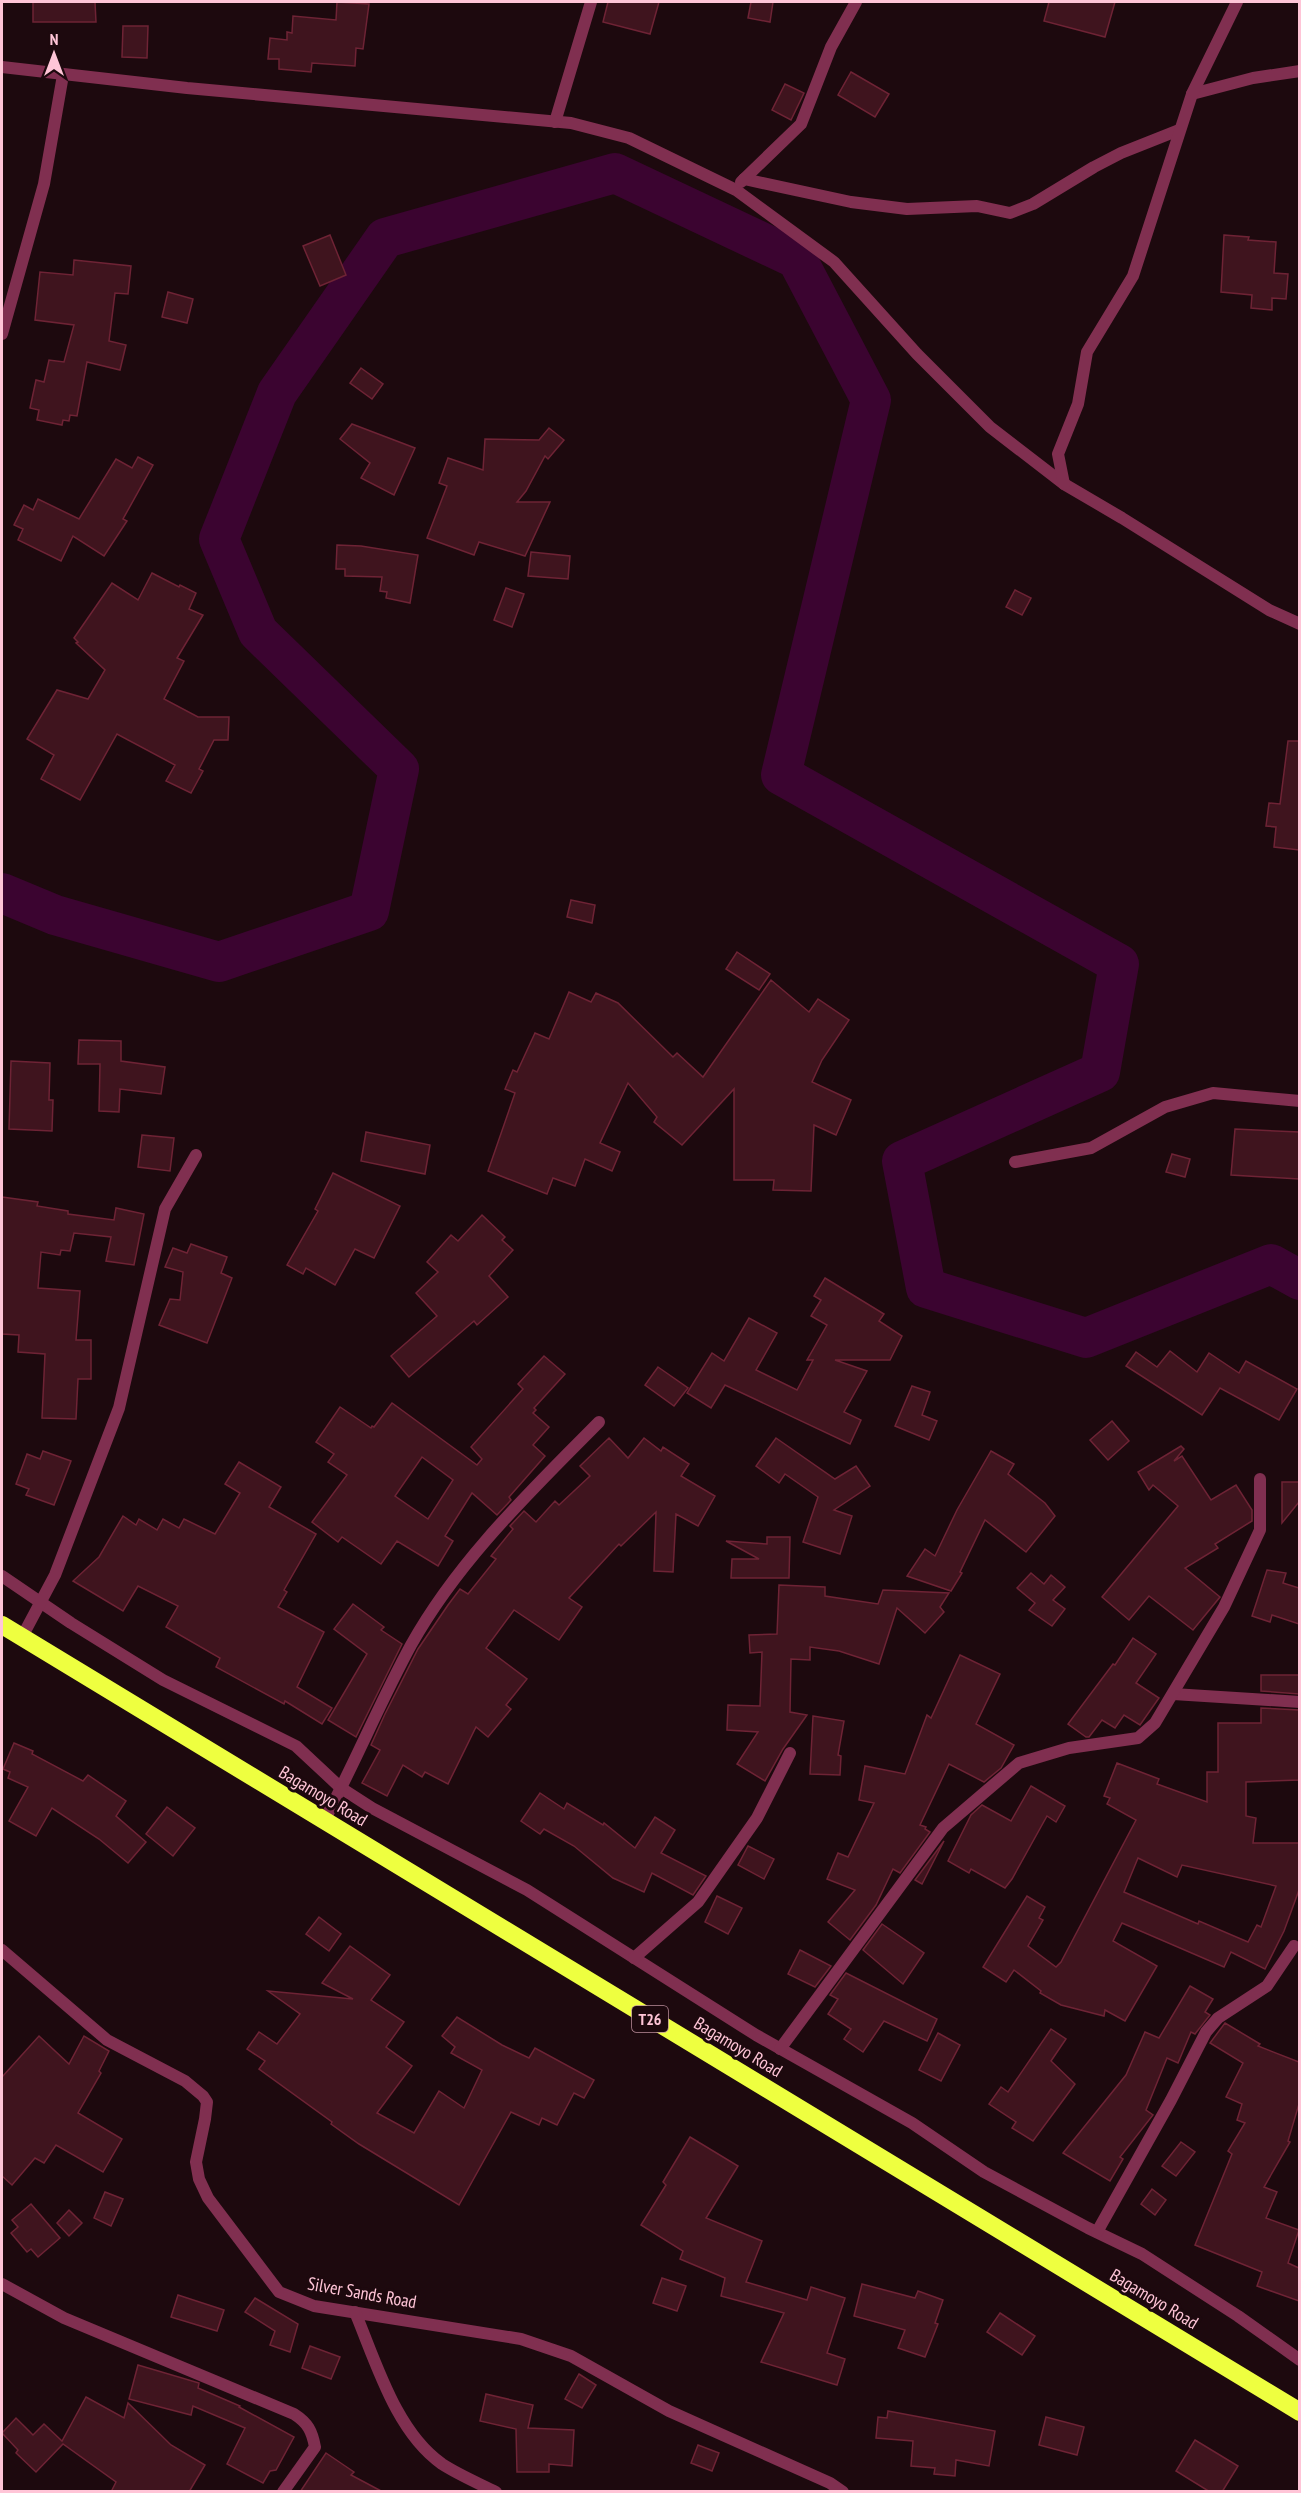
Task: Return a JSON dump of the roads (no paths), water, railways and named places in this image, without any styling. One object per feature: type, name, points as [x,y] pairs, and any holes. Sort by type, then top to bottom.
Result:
[{"type":"highway","name":"Bagamoyo Road","points":[[2,1625],[1299,2412]]},
{"type":"street","points":[[555,122],[591,2]]},
{"type":"street","points":[[736,190],[744,179],[801,124],[831,47],[856,2]]},
{"type":"street","points":[[1064,484],[1058,454],[1078,404],[1087,352],[1133,276],[1192,94],[1237,2]]},
{"type":"street","points":[[2,67],[63,75],[571,123],[629,138],[736,190],[834,262],[917,354],[990,427],[1064,484],[1269,610],[1299,624]]},
{"type":"street","points":[[1192,94],[1253,78],[1299,71]]},
{"type":"street","points":[[2,334],[44,184],[63,75]]},
{"type":"street","points":[[744,179],[852,202],[907,208],[976,206],[1010,213],[1033,204],[1121,153],[1179,130]]},
{"type":"street","points":[[1015,1162],[1091,1148],[1165,1107],[1213,1094],[1299,1101]]},
{"type":"street","points":[[22,1637],[55,1575],[119,1408],[165,1209],[196,1155]]},
{"type":"street","points":[[324,1821],[412,1644],[440,1601],[474,1553],[599,1422]]},
{"type":"street","points":[[780,2049],[943,1828],[1019,1763],[1069,1748],[1137,1738],[1155,1723],[1224,1607],[1260,1530],[1260,1479]]},
{"type":"street","points":[[2,1576],[163,1680],[296,1746],[341,1788],[372,1808],[527,1890],[780,2049],[912,2123],[984,2172],[1142,2254],[1238,2316],[1299,2360]]},
{"type":"street","points":[[1173,1694],[1299,1702]]},
{"type":"street","points":[[634,1958],[698,1902],[757,1818],[790,1753]]},
{"type":"street","points":[[1097,2232],[1171,2100],[1206,2032],[1218,2018],[1268,1986],[1294,1946]]},
{"type":"street","name":"Silver Sands Road","points":[[2,1950],[107,2040],[197,2089],[207,2102],[196,2162],[199,2180],[208,2198],[279,2292],[314,2306],[520,2338],[571,2356],[669,2411],[830,2482],[843,2492]]},
{"type":"street","points":[[2,2284],[64,2318],[294,2414],[307,2422],[313,2433],[315,2447],[283,2492]]},
{"type":"street","points":[[355,2313],[399,2413],[417,2441],[442,2464],[496,2492]]},
{"type":"waterway","points":[[2,893],[55,915],[219,962],[369,911],[399,769],[258,632],[219,539],[277,393],[385,238],[615,173],[797,259],[871,400],[781,775],[1119,964],[1100,1072],[902,1161],[926,1288],[1086,1338],[1271,1264],[1300,1280]]}]
